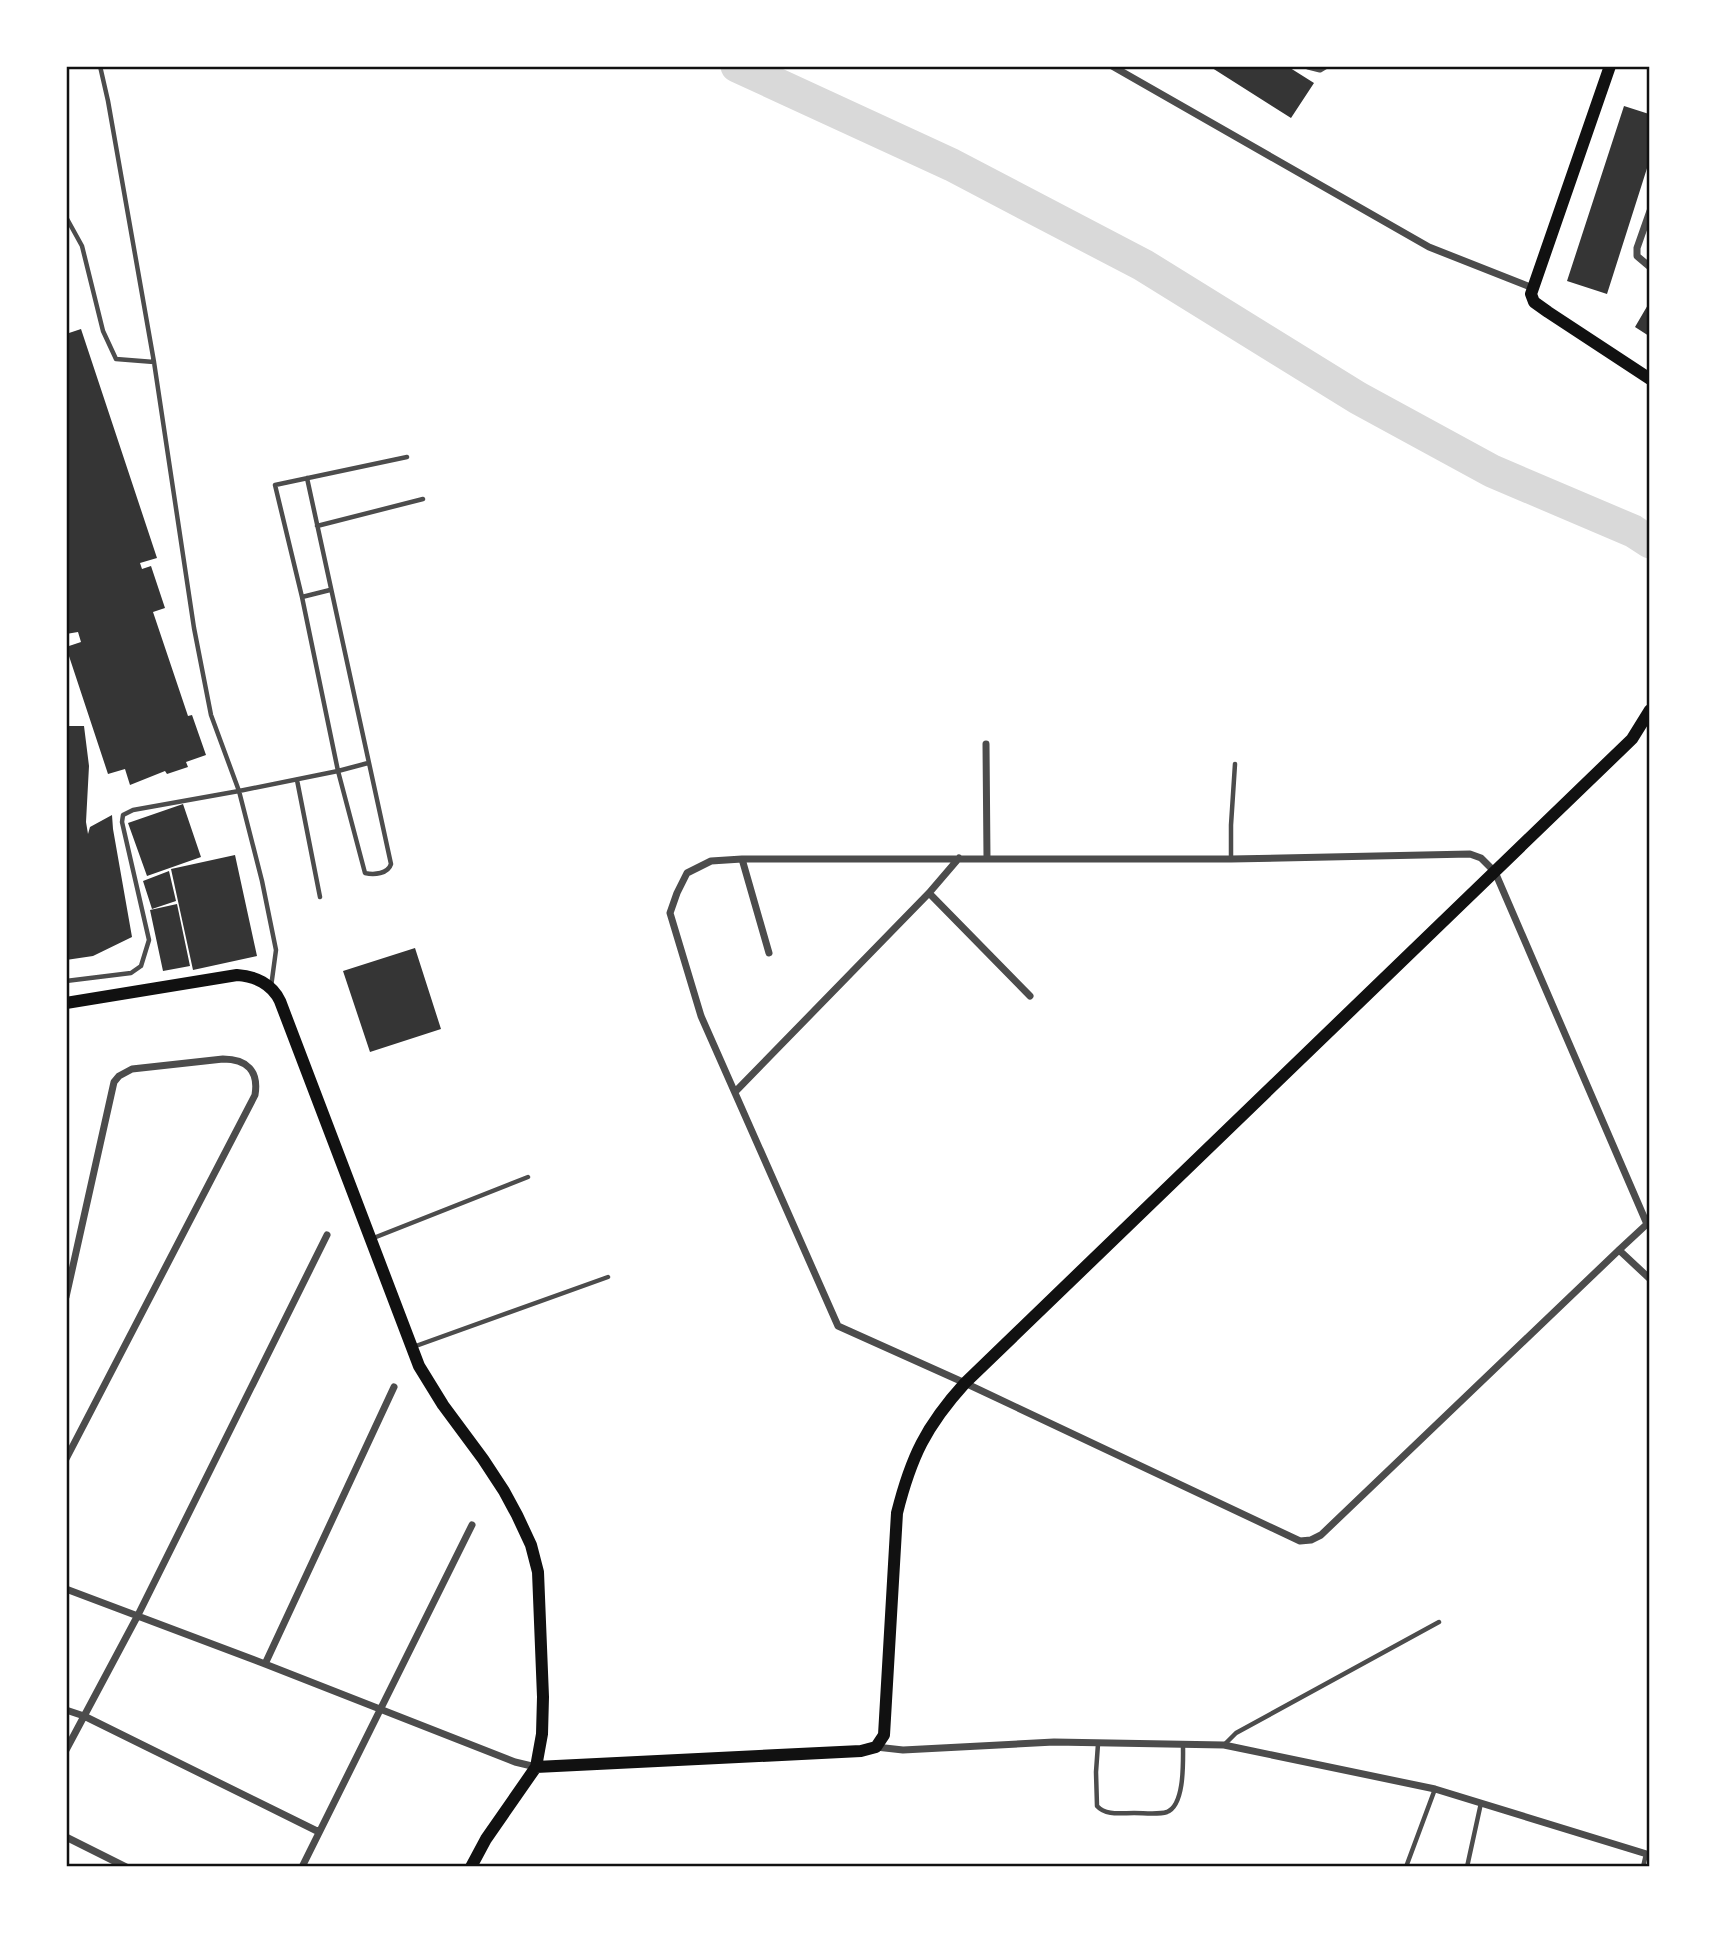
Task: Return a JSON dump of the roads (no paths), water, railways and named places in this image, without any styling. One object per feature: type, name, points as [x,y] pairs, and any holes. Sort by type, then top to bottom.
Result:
[{"type":"main road","points":[[1610,66],[1531,294],[1534,302],[1650,379]]},
{"type":"main road","points":[[536,1767],[861,1751],[876,1747],[884,1735],[897,1513],[918,1447],[935,1418],[965,1383],[1632,739],[1650,709]]},
{"type":"main road","points":[[66,1003],[229,975],[250,977],[271,987],[276,993],[419,1366],[443,1405],[504,1490],[531,1545],[538,1572],[543,1697],[542,1734],[536,1767],[486,1839],[471,1867]]},
{"type":"street","points":[[1112,66],[1429,247],[1533,288]]},
{"type":"street","points":[[1308,66],[1321,69],[1325,66]]},
{"type":"street","points":[[1650,211],[1637,248],[1637,256],[1650,267]]},
{"type":"street","points":[[986,744],[987,858]]},
{"type":"street","points":[[1470,854],[1481,858],[1495,872],[1648,1223],[1321,1535],[1311,1540],[1300,1541],[838,1326],[701,1016],[670,913],[687,873],[712,861],[1231,859],[1470,854]]},
{"type":"street","points":[[735,1092],[929,893],[959,858]]},
{"type":"street","points":[[742,859],[769,953]]},
{"type":"street","points":[[929,893],[1030,996]]},
{"type":"street","points":[[66,1297],[114,1082],[132,1069],[223,1059],[245,1063],[255,1078],[255,1095],[66,1459]]},
{"type":"street","points":[[66,1750],[138,1615],[327,1235]]},
{"type":"street","points":[[1619,1250],[1650,1279]]},
{"type":"street","points":[[265,1664],[394,1387]]},
{"type":"street","points":[[302,1867],[472,1525]]},
{"type":"street","points":[[66,1589],[516,1762],[536,1767]]},
{"type":"street","points":[[66,1710],[84,1716],[319,1832]]},
{"type":"street","points":[[876,1747],[903,1749],[1054,1742],[1224,1745],[1435,1789],[1648,1854]]},
{"type":"street","points":[[66,1837],[126,1867]]},
{"type":"lane","points":[[100,66],[154,362],[194,628],[211,715],[239,791],[276,950],[271,987]]},
{"type":"lane","points":[[66,217],[82,246],[103,331],[116,359],[154,362]]},
{"type":"lane","points":[[307,478],[391,864],[386,872],[365,873],[338,771],[302,597],[275,485],[307,478],[407,457]]},
{"type":"lane","points":[[317,526],[423,499]]},
{"type":"lane","points":[[302,597],[330,590]]},
{"type":"lane","points":[[66,981],[131,973],[141,966],[149,940],[122,822],[123,815],[133,810],[297,780],[368,763]]},
{"type":"lane","points":[[1231,859],[1235,764]]},
{"type":"lane","points":[[297,780],[320,897]]},
{"type":"lane","points":[[371,1239],[528,1177]]},
{"type":"lane","points":[[412,1347],[608,1277]]},
{"type":"lane","points":[[1224,1745],[1236,1733],[1439,1622]]},
{"type":"lane","points":[[1098,1743],[1097,1806],[1102,1811],[1112,1813],[1165,1813],[1174,1808],[1179,1798],[1184,1744]]},
{"type":"lane","points":[[1406,1867],[1435,1789]]},
{"type":"lane","points":[[1467,1867],[1481,1803]]},
{"type":"lane","points":[[1643,1867],[1648,1854]]},
{"type":"waterway","points":[[737,66],[952,165],[1143,265],[1358,398],[1492,471],[1633,531],[1650,542]]}]
